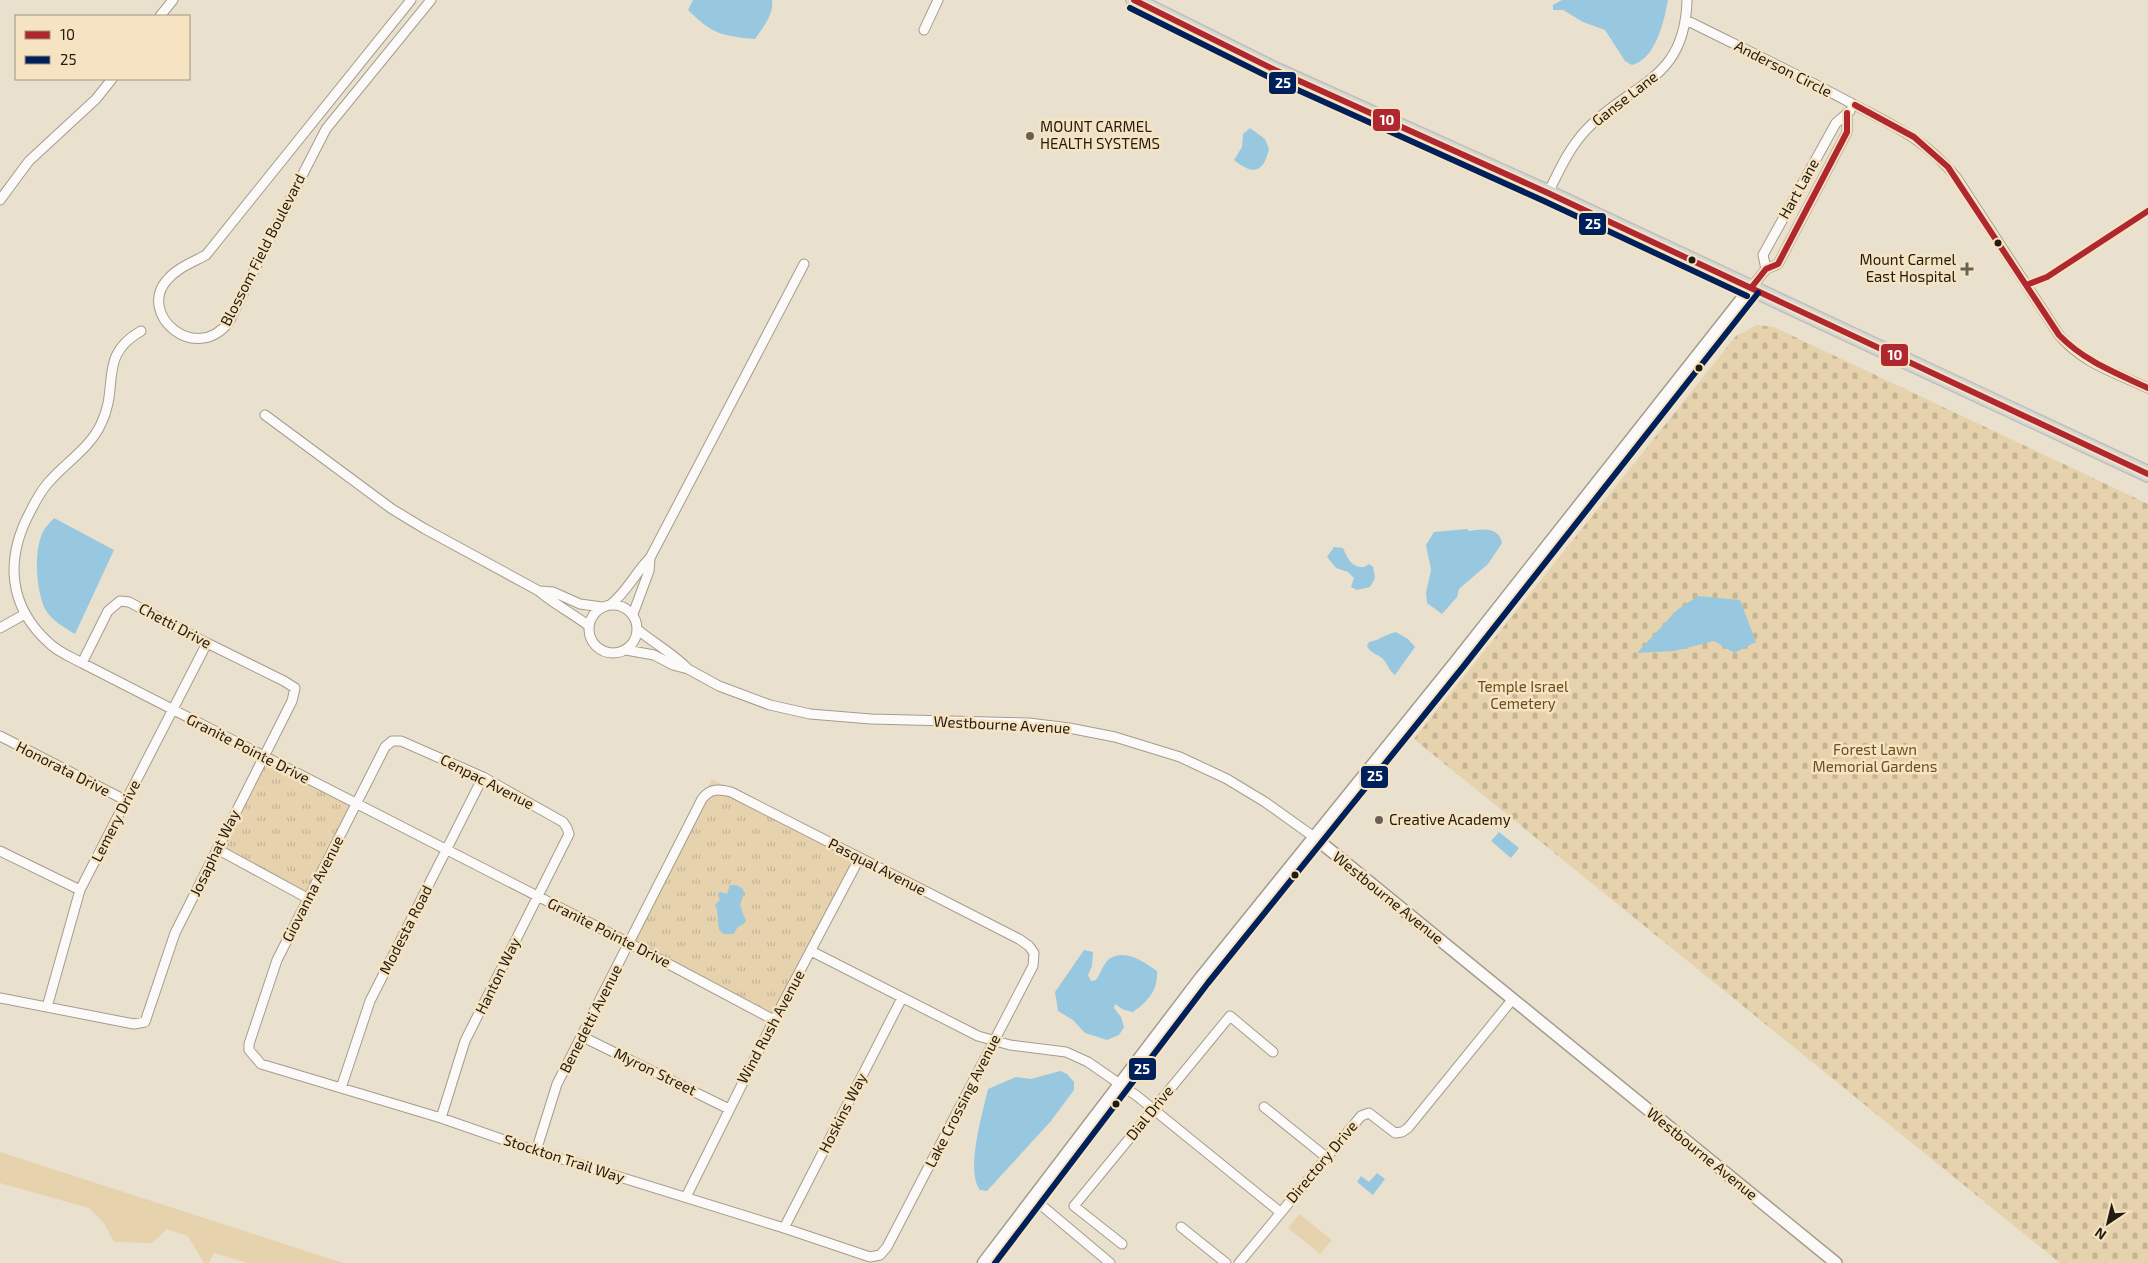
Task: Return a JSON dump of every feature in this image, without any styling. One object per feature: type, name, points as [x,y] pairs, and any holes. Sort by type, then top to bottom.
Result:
[{"type":"highway","points":[[1134,0],[1275,70],[1548,193],[2148,474]]},
{"type":"main road","points":[[984,1263],[1201,978],[1461,656],[1751,288]]},
{"type":"street","points":[[161,15],[172,0]]},
{"type":"street","name":"Blossom Field Boulevard","points":[[411,0],[206,254],[172,274],[163,284],[158,300],[162,315],[176,332],[192,338],[204,338],[222,332],[229,322],[326,129],[431,0]]},
{"type":"street","points":[[924,30],[938,0]]},
{"type":"street","name":"Ganse Lane","points":[[1548,193],[1574,145],[1586,131],[1614,106],[1653,80],[1666,66],[1679,43],[1686,20],[1687,0]]},
{"type":"street","name":"Anderson Circle","points":[[1686,20],[1805,78],[1914,137],[1948,167],[2059,335],[2069,347],[2097,365],[2148,388]]},
{"type":"street","points":[[0,200],[29,161],[96,99],[111,80]]},
{"type":"street","name":"Hart Lane","points":[[1766,269],[1763,255],[1836,123],[1855,105]]},
{"type":"street","name":"Hart Lane","points":[[1751,288],[1766,269],[1778,264],[1848,132],[1847,113]]},
{"type":"street","points":[[650,558],[650,572],[633,614],[638,630],[636,638],[626,650],[611,654],[603,652],[592,641],[589,626],[595,612],[621,596],[641,567],[650,558],[804,264]]},
{"type":"street","name":"Granite Pointe Drive","points":[[141,331],[128,338],[114,357],[109,400],[101,424],[88,443],[47,484],[20,532],[14,557],[14,577],[18,596],[36,630],[50,645],[82,663],[262,757],[537,896],[774,1020]]},
{"type":"street","points":[[265,415],[392,509],[425,530],[538,591],[589,626]]},
{"type":"street","points":[[538,591],[553,592],[580,604],[618,605],[633,614]]},
{"type":"street","name":"Chetti Drive","points":[[82,663],[108,612],[120,601],[129,602],[284,680],[295,688]]},
{"type":"street","points":[[0,628],[26,614]]},
{"type":"street","name":"Westbourne Avenue","points":[[638,630],[659,647],[676,657],[688,669]]},
{"type":"street","name":"Lemery Drive","points":[[47,1007],[80,890],[208,643]]},
{"type":"street","name":"Westbourne Avenue","points":[[626,650],[654,655],[673,665],[688,669],[719,686],[770,705],[810,714],[1029,723],[1069,728],[1115,737],[1180,757],[1226,780],[1265,802],[1314,837],[1836,1263]]},
{"type":"street","name":"Josaphat Way","points":[[47,1007],[134,1024],[145,1022],[175,932],[292,701],[295,688]]},
{"type":"street","name":"Honorata Drive","points":[[0,736],[127,801]]},
{"type":"street","name":"Cenpac Avenue","points":[[392,741],[401,741],[483,777],[563,822],[568,828],[568,839]]},
{"type":"street","name":"Giovanna Avenue","points":[[249,1044],[277,960],[385,747],[392,741]]},
{"type":"street","name":"Modesta Road","points":[[341,1088],[370,1001],[483,777]]},
{"type":"street","name":"Pasqual Avenue","points":[[715,789],[731,792],[1019,939],[1029,946],[1034,954]]},
{"type":"street","name":"Benedetti Avenue","points":[[536,1150],[557,1084],[630,944],[702,799],[705,794],[715,789]]},
{"type":"street","name":"Hanton Way","points":[[441,1118],[465,1041],[537,896],[568,839]]},
{"type":"street","points":[[217,849],[308,899]]},
{"type":"street","points":[[0,851],[80,890]]},
{"type":"street","name":"Wind Rush Avenue","points":[[686,1197],[774,1020],[859,859]]},
{"type":"street","points":[[811,951],[978,1036],[994,1042],[1066,1052],[1088,1062],[1153,1109],[1280,1212]]},
{"type":"street","name":"Lake Crossing Avenue","points":[[887,1247],[1033,966],[1034,954]]},
{"type":"street","points":[[0,998],[47,1007]]},
{"type":"street","name":"Hoskins Way","points":[[784,1228],[902,998]]},
{"type":"street","name":"Directory Drive","points":[[1239,1263],[1358,1119],[1364,1114],[1372,1115],[1395,1133],[1402,1132],[1408,1128],[1512,1000]]},
{"type":"street","name":"Dial Drive","points":[[1122,1244],[1074,1206],[1230,1016],[1272,1052]]},
{"type":"street","name":"Myron Street","points":[[581,1036],[729,1109]]},
{"type":"street","name":"Stockton Trail Way","points":[[249,1044],[249,1050],[261,1064],[441,1118],[870,1257],[880,1255],[887,1247]]},
{"type":"street","points":[[1264,1107],[1326,1158]]},
{"type":"street","points":[[1034,1199],[1110,1263]]},
{"type":"street","points":[[1181,1227],[1226,1263]]},
{"type":"green space","name":"Forest Lawn Memorial Gardens","points":[[1757,325],[1774,327],[2148,504],[2148,1263],[2060,1263],[1414,739],[1736,336]]},
{"type":"green space","points":[[262,757],[356,804],[309,899],[217,849]]},
{"type":"green space","points":[[712,779],[859,859],[774,1020],[629,943]]},
{"type":"green space","points":[[0,1152],[343,1263],[248,1263],[214,1253],[209,1263],[204,1263],[188,1236],[167,1229],[152,1243],[114,1242],[104,1223],[89,1208],[0,1183]]},
{"type":"green space","points":[[1299,1214],[1332,1240],[1320,1254],[1288,1228]]},
{"type":"water","points":[[693,0],[772,0],[772,5],[767,21],[755,39],[734,37],[711,29],[688,10]]},
{"type":"water","points":[[1562,0],[1668,0],[1658,38],[1647,55],[1632,65],[1625,61],[1605,30],[1583,22],[1563,10],[1553,10],[1553,5]]},
{"type":"water","points":[[1250,128],[1265,139],[1269,149],[1264,163],[1256,170],[1247,168],[1234,160],[1242,147],[1243,134]]},
{"type":"water","points":[[54,518],[114,550],[75,634],[58,623],[45,609],[38,581],[38,547],[44,530]]},
{"type":"water","points":[[1467,529],[1469,531],[1484,529],[1493,531],[1502,543],[1488,564],[1459,589],[1457,597],[1442,614],[1427,603],[1426,593],[1431,570],[1426,545],[1434,532]]},
{"type":"water","points":[[1334,547],[1343,548],[1350,561],[1356,566],[1364,567],[1369,564],[1373,567],[1375,578],[1370,587],[1357,590],[1351,587],[1354,578],[1348,572],[1336,568],[1327,557]]},
{"type":"water","points":[[1698,596],[1740,600],[1756,642],[1734,653],[1714,641],[1674,651],[1637,653],[1677,610]]},
{"type":"water","points":[[1396,632],[1408,639],[1415,647],[1395,675],[1383,659],[1370,651],[1367,646],[1369,642]]},
{"type":"water","points":[[1499,832],[1519,848],[1511,858],[1491,841]]},
{"type":"water","points":[[730,885],[737,885],[743,889],[744,893],[740,905],[746,922],[737,928],[734,934],[725,934],[720,931],[715,905],[720,900],[718,895],[720,892],[727,894]]},
{"type":"water","points":[[1084,950],[1093,952],[1092,966],[1088,975],[1091,981],[1096,980],[1109,959],[1121,955],[1134,958],[1157,971],[1154,990],[1133,1012],[1124,1010],[1115,1004],[1114,1008],[1121,1017],[1124,1027],[1119,1035],[1107,1040],[1085,1033],[1073,1020],[1058,1011],[1055,992]]},
{"type":"water","points":[[1060,1071],[1067,1074],[1074,1082],[1074,1090],[1051,1121],[987,1191],[980,1190],[974,1169],[976,1141],[988,1089],[1016,1077],[1031,1079]]},
{"type":"water","points":[[1377,1173],[1385,1179],[1373,1195],[1357,1182],[1361,1176],[1369,1182]]},
{"type":"transit line","name":"10","points":[[1134,0],[1275,70],[1548,193],[2148,474]]},
{"type":"transit line","name":"25","points":[[1130,8],[1271,78],[1544,201],[1747,296]]},
{"type":"transit line","name":"10","points":[[1855,105],[1914,137],[1948,167],[2059,335],[2090,359],[2148,388]]},
{"type":"transit line","name":"10","points":[[1751,288],[1766,269],[1778,264],[1847,132],[1847,113]]},
{"type":"transit line","name":"10","points":[[2026,285],[2047,277],[2148,211]]},
{"type":"transit line","name":"25","points":[[995,1263],[1208,983],[1463,667],[1758,293]]},
{"type":"place","name":"MOUNT CARMEL HEALTH SYSTEMS","points":[[1030,136]]},
{"type":"place","name":"Mount Carmel East Hospital","points":[[1967,269]]},
{"type":"place","name":"Creative Academy","points":[[1379,820]]},
{"type":"park label","name":"Temple Israel Cemetery","points":[[1523,696]]}]
